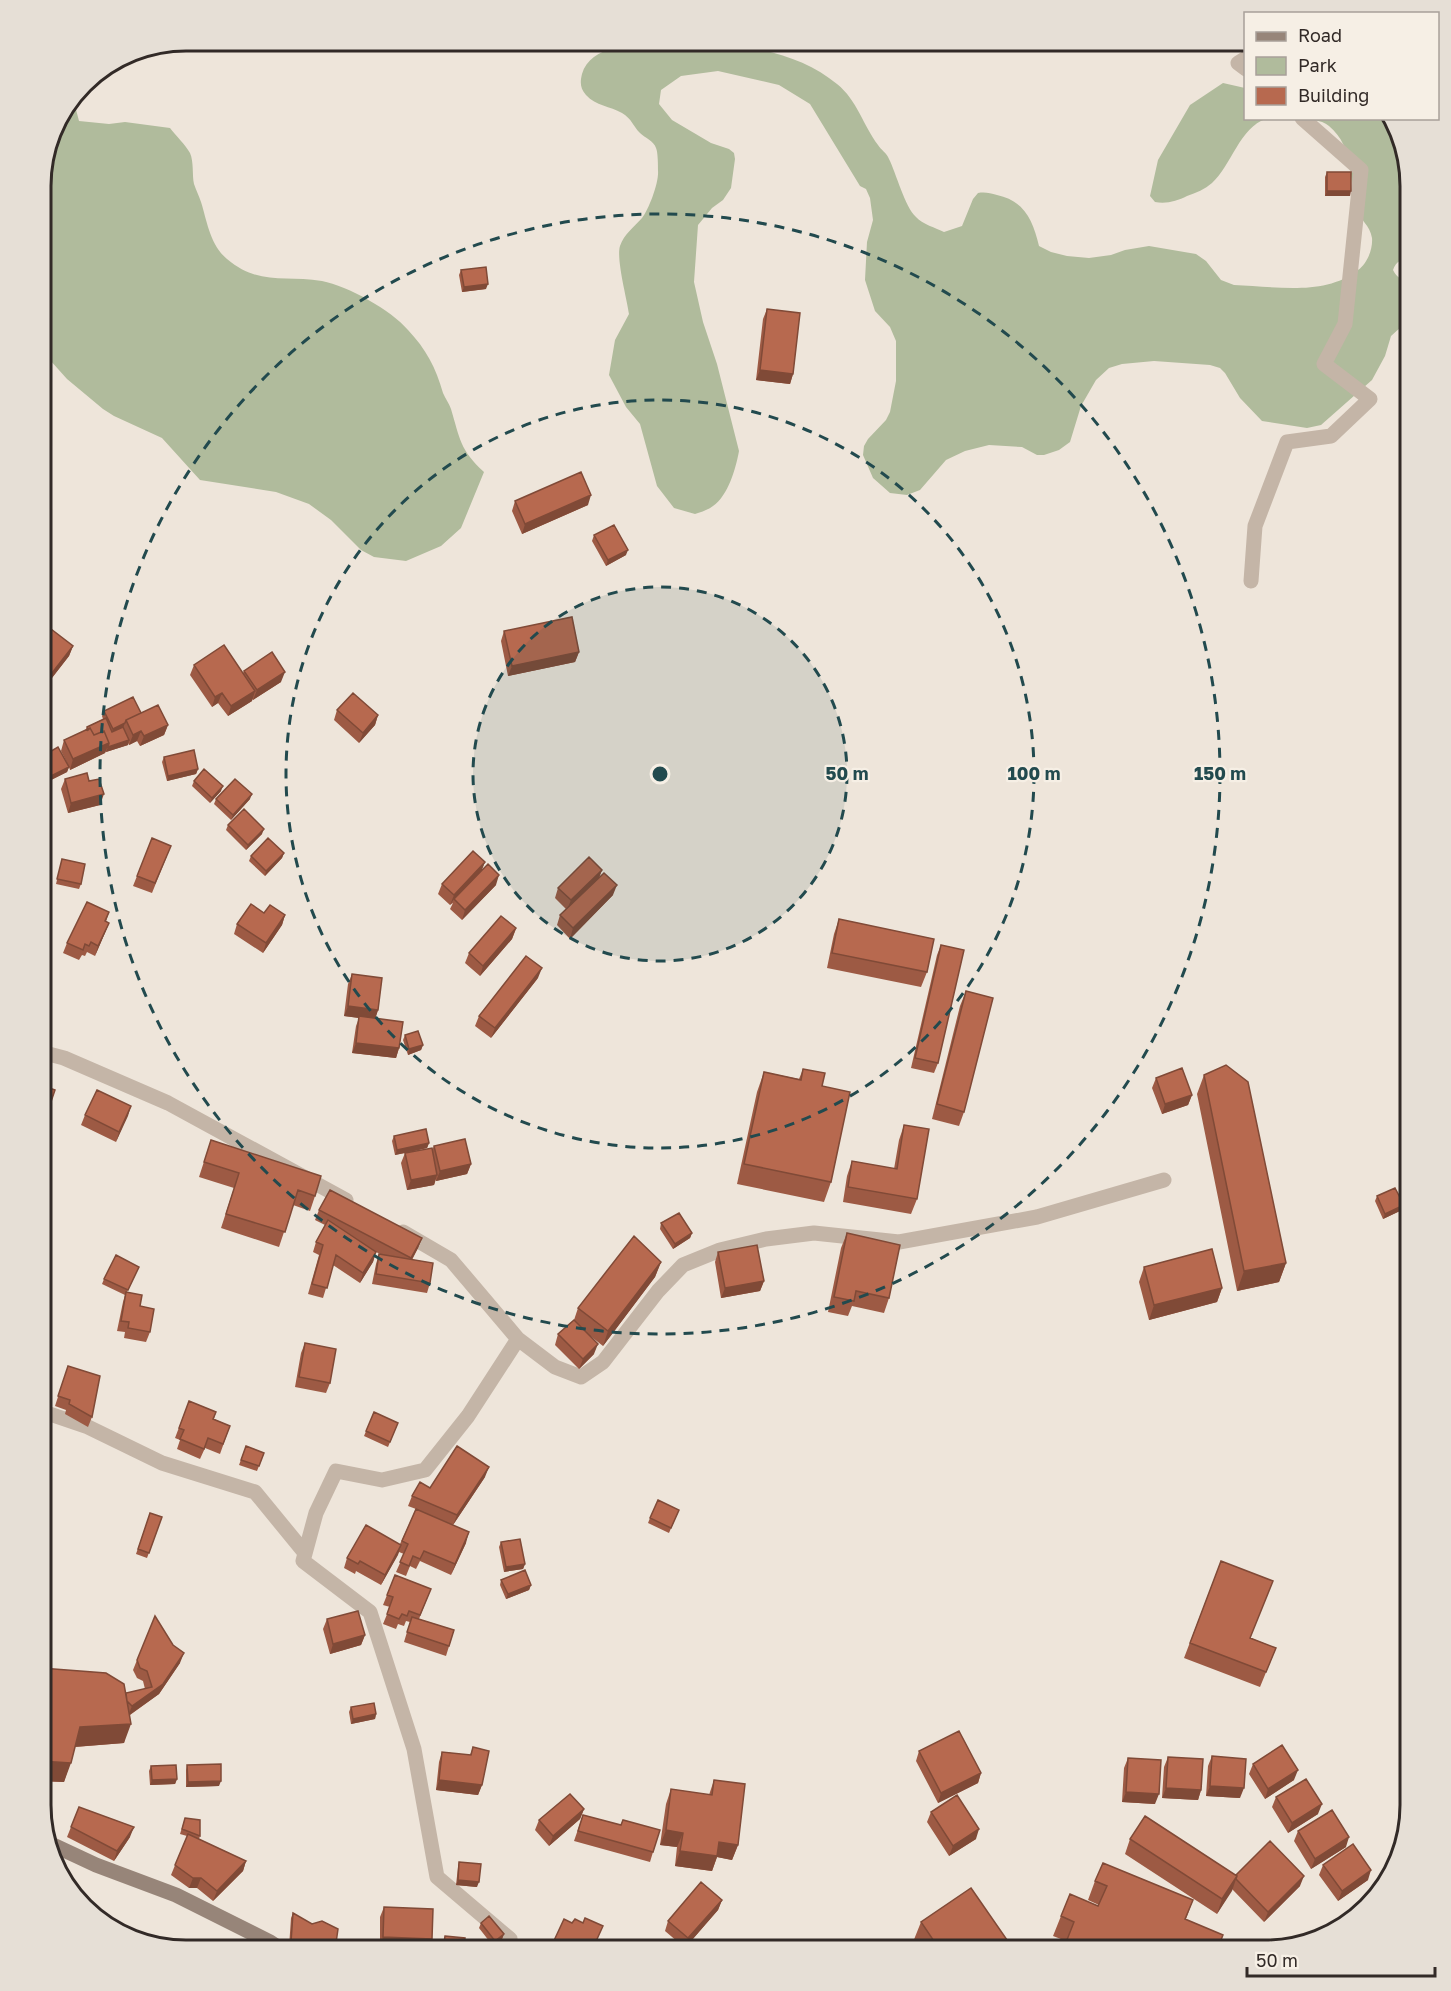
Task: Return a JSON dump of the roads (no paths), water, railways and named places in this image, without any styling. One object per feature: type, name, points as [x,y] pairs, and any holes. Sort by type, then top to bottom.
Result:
[{"type":"main road","points":[[58,1847],[96,1865],[176,1895],[266,1940]]},
{"type":"street","points":[[1244,59],[1238,63],[1244,68]]},
{"type":"street","points":[[1251,581],[1255,526],[1287,442],[1330,436],[1370,399],[1324,364],[1345,324],[1361,170],[1304,120]]},
{"type":"street","points":[[51,1055],[64,1058],[168,1103],[354,1205]]},
{"type":"street","points":[[386,1222],[452,1260],[518,1339],[555,1367],[581,1377],[603,1362],[658,1290],[683,1265],[720,1250],[766,1239],[814,1233],[899,1242],[1037,1217],[1164,1180]]},
{"type":"street","points":[[510,1940],[437,1877],[414,1749],[370,1612],[303,1561],[316,1513],[336,1472],[382,1480],[425,1470],[468,1416],[518,1339]]},
{"type":"street","points":[[51,1414],[88,1427],[162,1463],[255,1492],[306,1553]]}]
